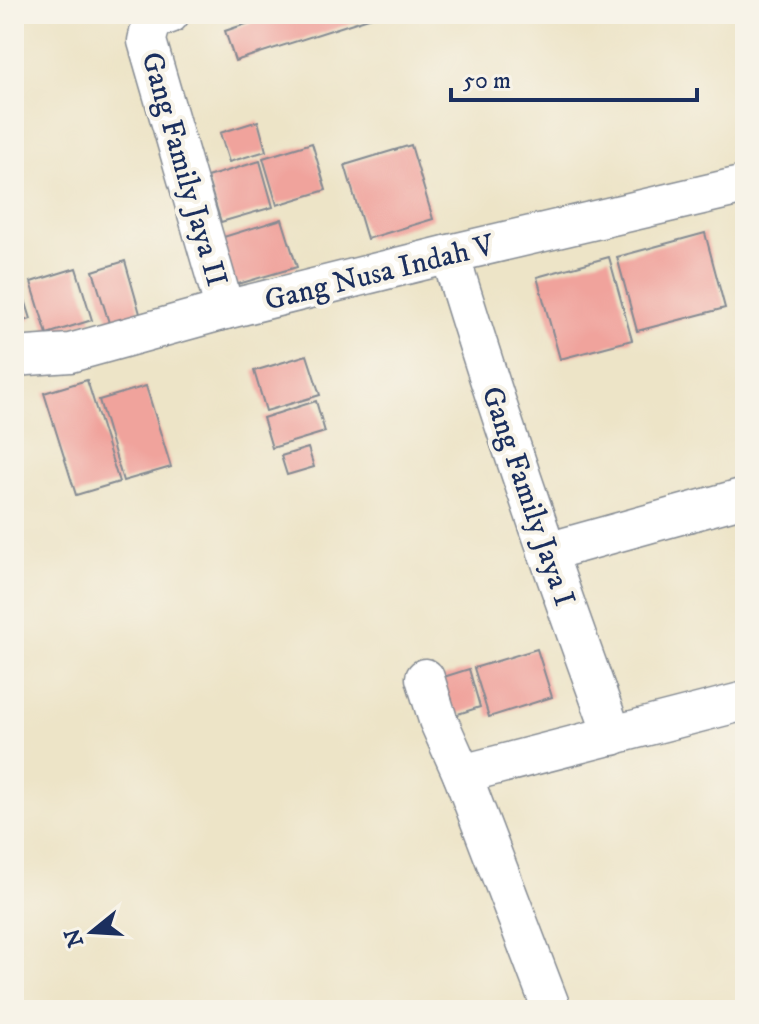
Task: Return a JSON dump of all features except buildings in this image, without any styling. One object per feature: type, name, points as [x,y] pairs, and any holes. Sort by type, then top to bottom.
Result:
[{"type":"street","name":"Gang Family Jaya II","points":[[160,21],[147,41],[225,310]]},
{"type":"street","name":"Gang Nusa Indah V","points":[[14,357],[70,353],[225,310],[745,185]]},
{"type":"street","name":"Gang Family Jaya I","points":[[450,254],[547,552],[613,736]]},
{"type":"street","points":[[547,552],[745,497]]},
{"type":"street","points":[[425,678],[438,720],[462,774],[552,1010]]},
{"type":"street","points":[[462,774],[745,701]]}]
